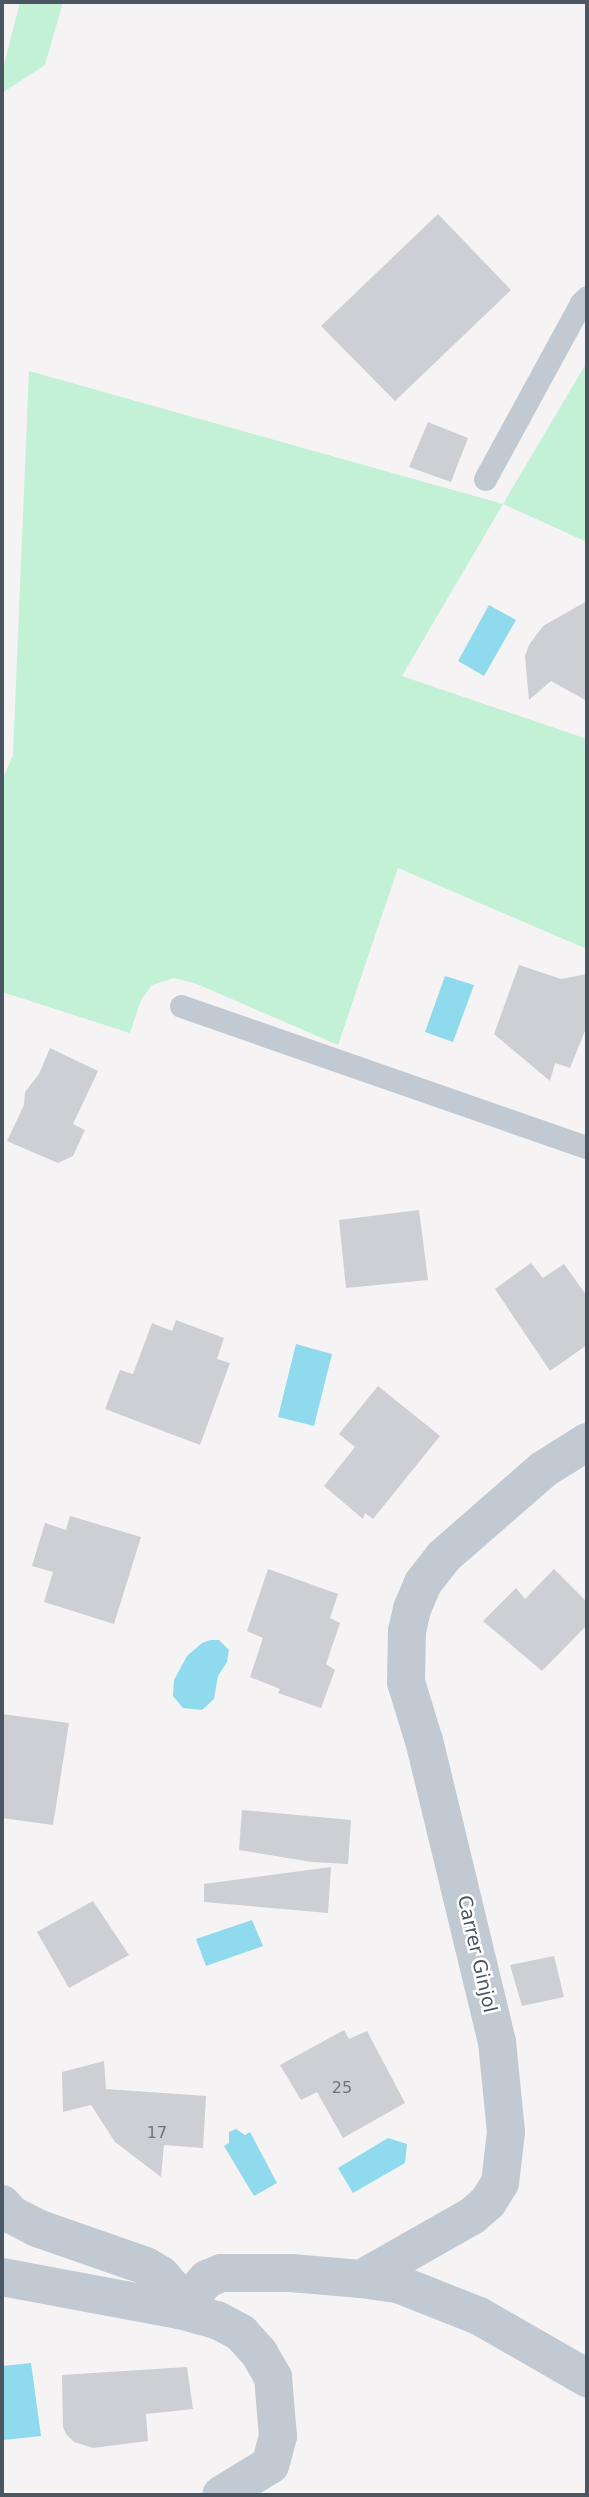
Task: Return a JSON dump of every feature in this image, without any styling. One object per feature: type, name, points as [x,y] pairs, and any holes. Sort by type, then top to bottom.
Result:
[{"type":"street","name":"Carrer Ginjol","points":[[361,2279],[472,2216],[488,2202],[500,2183],[505,2160],[506,2132],[497,2042],[428,1754],[406,1682],[407,1632],[411,1609],[423,1583],[443,1557],[544,1469],[587,1442]]},
{"type":"street","points":[[2,2204],[12,2215],[37,2228],[146,2266],[161,2275],[172,2288],[179,2310]]},
{"type":"street","points":[[179,2310],[207,2279],[221,2273],[291,2273],[398,2284],[456,2306],[587,2378]]},
{"type":"street","points":[[2,2277],[179,2310],[217,2320],[241,2333],[259,2353],[273,2377],[278,2436],[270,2465],[221,2495]]},
{"type":"lane","points":[[485,479],[581,303],[587,297]]},
{"type":"lane","points":[[181,1006],[587,1147]]},
{"type":"green space","points":[[20,2],[63,2],[45,65],[2,93],[2,73]]},
{"type":"green space","points":[[587,362],[587,542],[503,504]]},
{"type":"green space","points":[[29,371],[503,504],[402,676],[587,739],[587,949],[398,868],[338,1045],[197,984],[174,978],[152,985],[141,1000],[130,1033],[2,992],[2,781],[13,755]]},
{"type":"water","points":[[489,605],[516,620],[484,676],[458,661]]},
{"type":"water","points":[[445,976],[474,985],[453,1042],[425,1032]]},
{"type":"water","points":[[296,1344],[332,1354],[314,1426],[278,1417]]},
{"type":"water","points":[[219,1640],[229,1650],[227,1662],[218,1676],[214,1699],[202,1710],[183,1708],[173,1696],[174,1680],[187,1656],[202,1643]]},
{"type":"water","points":[[252,1920],[263,1946],[206,1966],[196,1939]]},
{"type":"water","points":[[236,2129],[245,2135],[250,2132],[277,2183],[254,2196],[224,2146],[229,2143],[229,2132]]},
{"type":"water","points":[[388,2138],[407,2144],[405,2163],[353,2193],[338,2168]]},
{"type":"water","points":[[31,2363],[41,2436],[4,2440],[2,2366]]},
{"type":"building","points":[[438,214],[511,290],[395,401],[321,326]]},
{"type":"building","points":[[428,422],[468,438],[451,482],[409,467]]},
{"type":"building","points":[[587,601],[587,701],[551,681],[529,700],[525,656],[529,645],[543,626]]},
{"type":"building","points":[[519,965],[561,979],[587,974],[587,1026],[570,1068],[555,1063],[550,1081],[494,1034]]},
{"type":"building","points":[[50,1048],[98,1071],[73,1124],[85,1130],[73,1156],[58,1163],[7,1141],[24,1105],[25,1092],[39,1074]]},
{"type":"building","points":[[419,1210],[428,1280],[346,1288],[339,1220]]},
{"type":"building","points":[[531,1263],[543,1278],[564,1264],[587,1296],[587,1345],[550,1371],[495,1289]]},
{"type":"building","points":[[176,1320],[224,1338],[217,1359],[230,1363],[200,1445],[105,1409],[120,1370],[133,1374],[152,1323],[172,1331]]},
{"type":"building","points":[[378,1386],[440,1436],[373,1519],[365,1513],[363,1519],[324,1486],[355,1447],[339,1434]]},
{"type":"building","points":[[70,1516],[141,1537],[114,1624],[44,1602],[53,1572],[32,1566],[45,1523],[66,1530]]},
{"type":"building","points":[[268,1569],[338,1594],[330,1618],[340,1623],[326,1664],[335,1670],[321,1708],[278,1693],[280,1689],[250,1677],[263,1638],[247,1631]]},
{"type":"building","points":[[554,1569],[587,1602],[587,1625],[542,1671],[483,1621],[516,1588],[525,1599]]},
{"type":"building","points":[[2,1714],[69,1723],[53,1825],[2,1818]]},
{"type":"building","points":[[242,1810],[351,1820],[348,1864],[312,1862],[239,1850]]},
{"type":"building","points":[[331,1867],[328,1913],[204,1902],[204,1884]]},
{"type":"building","points":[[93,1901],[129,1955],[69,1988],[37,1932]]},
{"type":"building","points":[[554,1956],[564,1997],[522,2006],[510,1965]]},
{"type":"building","points":[[344,2030],[349,2039],[367,2031],[405,2103],[343,2138],[317,2092],[301,2100],[280,2065]]},
{"type":"building","points":[[104,2061],[106,2089],[206,2096],[203,2148],[164,2145],[161,2177],[115,2142],[91,2105],[63,2112],[62,2072]]},
{"type":"building","points":[[187,2367],[193,2409],[146,2414],[148,2441],[93,2448],[74,2442],[66,2434],[63,2427],[62,2375]]}]
